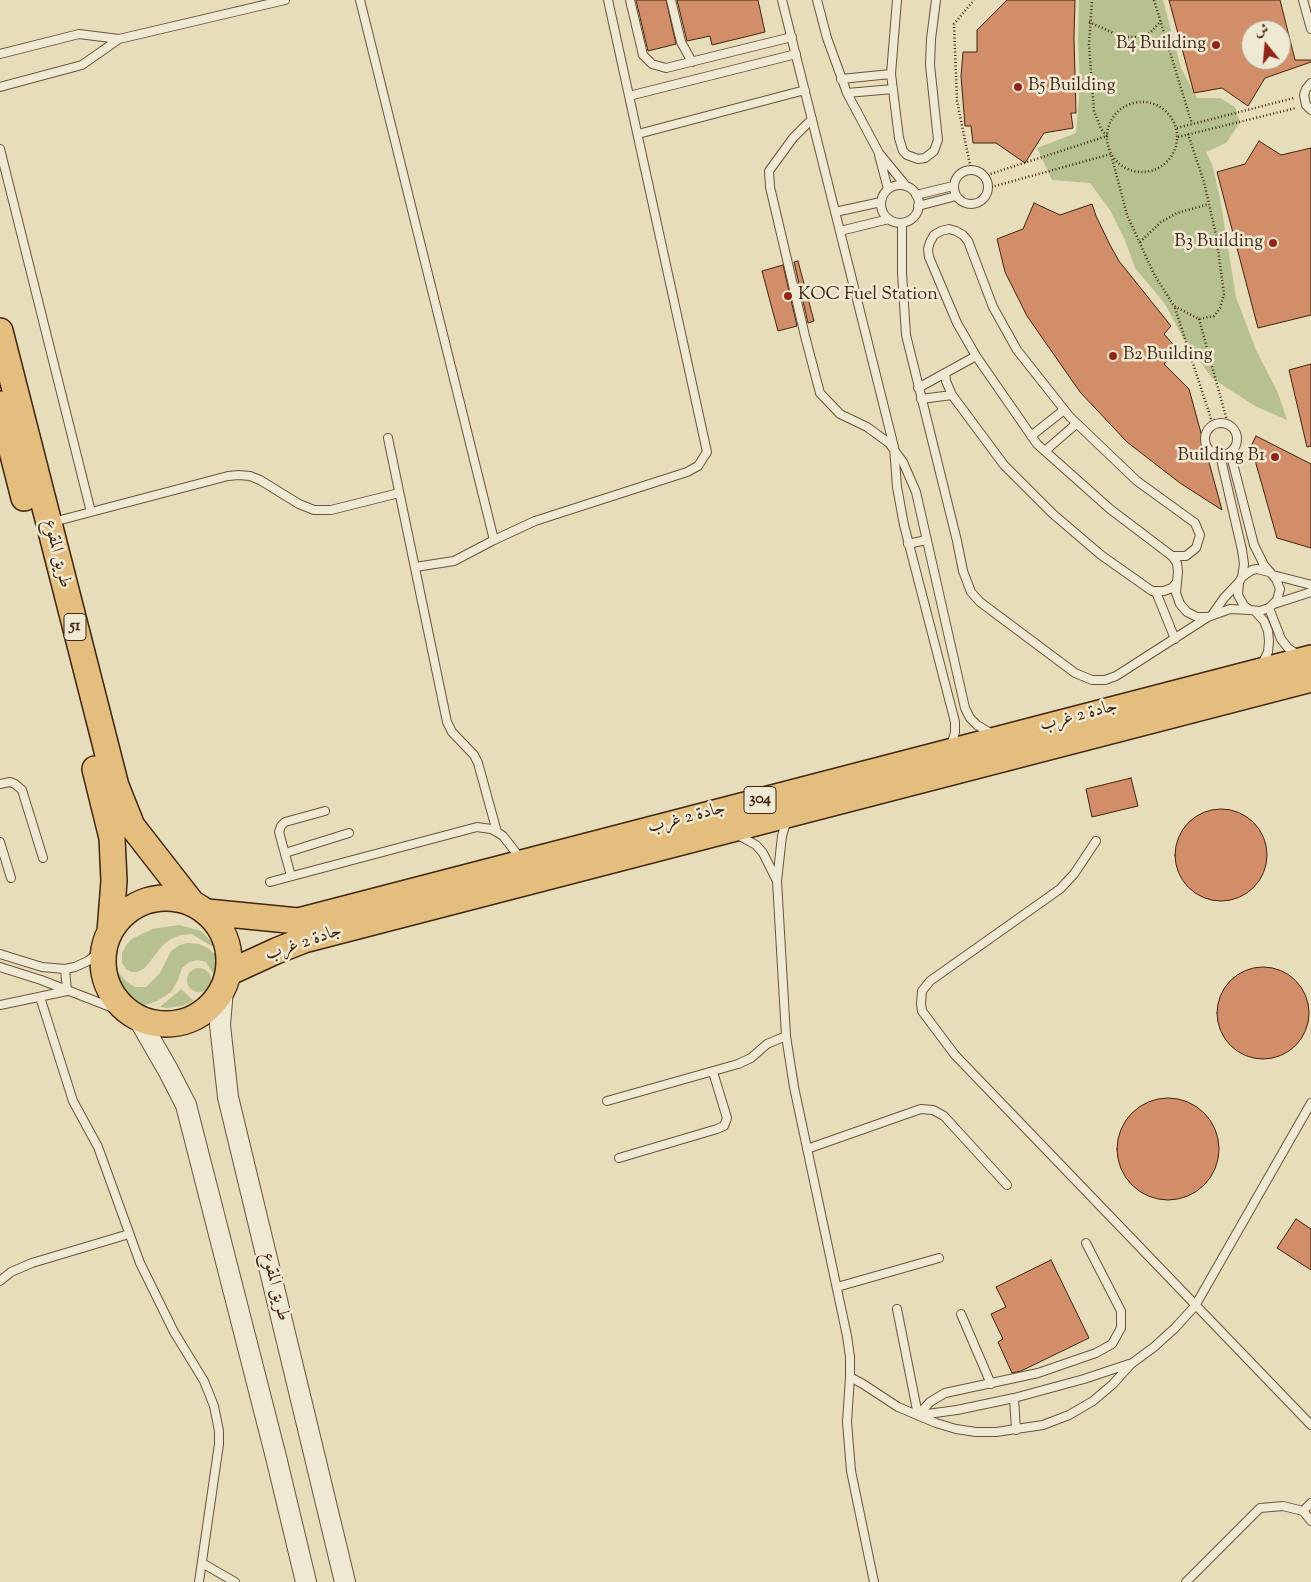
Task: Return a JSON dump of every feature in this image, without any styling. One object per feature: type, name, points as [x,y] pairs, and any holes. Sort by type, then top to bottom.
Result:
[{"type":"main road","name":"طريق المقوع","points":[[0,330],[116,786],[132,826],[199,908]]},
{"type":"main road","name":"طريق المقوع","points":[[0,404],[112,838],[114,881],[106,941]]},
{"type":"main road","name":"جادة 2 غرب","points":[[199,908],[298,921],[1258,671],[1309,665]]},
{"type":"main road","name":"جادة 2 غرب","points":[[226,981],[276,951],[304,940],[789,815],[1309,665]]},
{"type":"main road","points":[[106,941],[121,916],[136,905],[154,899],[173,898],[199,908]]},
{"type":"main road","name":"51","points":[[106,941],[103,972],[110,992],[117,1002],[136,1017],[157,1024],[177,1024],[196,1017],[212,1005],[226,981],[229,951],[224,937],[221,930],[199,908]]},
{"type":"street","name":"طريق المقوع","points":[[226,981],[220,1025],[228,1097],[345,1582]]},
{"type":"street","name":"51","points":[[136,1017],[168,1070],[186,1105],[306,1582]]},
{"type":"lane","points":[[0,54],[79,34],[119,39],[285,0]]},
{"type":"lane","points":[[360,0],[494,540]]},
{"type":"lane","points":[[415,568],[454,561],[534,521],[687,472],[698,466],[707,452],[608,0]]},
{"type":"lane","points":[[630,0],[644,55],[652,64],[666,68],[792,37]]},
{"type":"lane","points":[[671,0],[681,42],[692,62]]},
{"type":"lane","points":[[782,0],[894,448],[900,506],[908,544],[953,712],[955,732],[949,751]]},
{"type":"lane","points":[[817,0],[827,38],[847,92],[879,153],[906,186],[916,195],[918,206],[913,217],[902,223],[895,222],[889,219],[882,211],[881,202],[888,190],[906,186]]},
{"type":"lane","points":[[897,0],[891,74],[898,138],[903,151],[907,155],[918,159],[930,156],[937,146],[938,140],[930,65],[936,0]]},
{"type":"lane","points":[[1303,0],[1311,29]]},
{"type":"lane","points":[[0,87],[82,65],[119,39]]},
{"type":"lane","points":[[629,96],[796,54]]},
{"type":"lane","points":[[841,79],[891,74]]},
{"type":"lane","points":[[1309,107],[1304,95],[1306,89],[1311,84]]},
{"type":"lane","points":[[847,92],[893,89]]},
{"type":"lane","points":[[638,134],[805,90]]},
{"type":"lane","points":[[812,120],[792,138],[769,171],[770,187],[820,393],[840,414],[867,427],[894,448],[903,462],[916,492],[965,708],[970,718],[982,728],[996,735],[1006,736]]},
{"type":"lane","points":[[0,148],[91,512]]},
{"type":"lane","points":[[879,153],[888,190]]},
{"type":"lane","points":[[964,171],[978,171],[984,176],[988,188],[983,199],[972,204],[966,204],[956,196],[953,186],[955,180],[964,171]]},
{"type":"lane","points":[[916,195],[953,186]]},
{"type":"lane","points":[[918,206],[956,196]]},
{"type":"lane","points":[[835,212],[881,202]]},
{"type":"lane","points":[[840,230],[889,219]]},
{"type":"lane","points":[[902,223],[902,273],[906,335],[957,541],[962,571],[971,592],[980,602],[1075,673],[1092,680],[1105,680],[1116,676],[1210,617],[1230,609],[1252,610],[1272,606],[1311,592]]},
{"type":"lane","points":[[1172,556],[1186,556],[1196,548],[1200,535],[1195,523],[1137,481],[1076,424],[1017,350],[992,307],[968,242],[963,235],[949,229],[934,235],[928,249],[929,257],[957,323],[976,356],[1031,436],[1110,510],[1172,556],[1177,563],[1176,593],[1180,604],[1187,612],[1197,617],[1210,617]]},
{"type":"lane","points":[[918,388],[976,356]]},
{"type":"lane","points":[[945,372],[946,381],[952,395],[1004,464],[1059,520],[1101,555],[1152,591],[1164,592],[1172,588],[1177,582]]},
{"type":"lane","points":[[921,399],[952,395]]},
{"type":"lane","points":[[1031,436],[1064,410]]},
{"type":"lane","points":[[1218,423],[1228,424],[1235,430],[1237,435],[1236,445],[1230,452],[1220,455],[1211,451],[1206,442],[1206,432],[1218,423]]},
{"type":"lane","points":[[1045,451],[1076,424]]},
{"type":"lane","points":[[388,438],[447,722],[452,732],[474,755],[478,762],[497,832]]},
{"type":"lane","points":[[1230,452],[1254,545],[1260,559],[1276,579],[1280,589],[1279,595],[1272,606],[1281,639],[1288,648],[1309,665]]},
{"type":"lane","points":[[1220,455],[1244,564],[1238,595],[1244,606],[1252,610],[1264,621],[1268,631],[1268,652],[1258,671]]},
{"type":"lane","points":[[48,523],[228,476],[239,475],[250,476],[260,480],[299,504],[314,510],[332,510],[399,493]]},
{"type":"lane","points":[[908,544],[926,540]]},
{"type":"lane","points":[[1210,617],[1246,573],[1257,569],[1311,586]]},
{"type":"lane","points":[[1156,592],[1175,639]]},
{"type":"lane","points":[[953,712],[965,708]]},
{"type":"lane","points":[[0,784],[10,782],[22,790],[43,858]]},
{"type":"lane","points":[[291,876],[279,832],[283,824],[325,811]]},
{"type":"lane","points":[[789,815],[782,836],[777,881],[786,1036],[794,1088],[847,1336],[850,1377],[847,1422],[851,1471],[874,1582]]},
{"type":"lane","points":[[270,882],[470,829],[484,828],[497,832],[503,836],[524,862]]},
{"type":"lane","points":[[724,832],[747,838],[756,845],[763,853],[777,881]]},
{"type":"lane","points":[[285,853],[349,833]]},
{"type":"lane","points":[[1096,841],[1074,874],[1060,889],[930,981],[922,991],[920,1004],[925,1016],[954,1055],[1311,1425]]},
{"type":"lane","points":[[0,842],[4,866],[11,878]]},
{"type":"lane","points":[[0,954],[42,967],[65,969],[88,961],[106,941]]},
{"type":"lane","points":[[0,967],[41,980],[67,992],[136,1017]]},
{"type":"lane","points":[[65,969],[67,992]]},
{"type":"lane","points":[[0,1005],[67,992]]},
{"type":"lane","points":[[40,997],[73,1101],[98,1147],[129,1234],[156,1297],[207,1387],[218,1418],[219,1444],[199,1582]]},
{"type":"lane","points":[[607,1101],[746,1061],[767,1044],[786,1036]]},
{"type":"lane","points":[[619,1158],[717,1130],[724,1126],[727,1118],[713,1072]]},
{"type":"lane","points":[[850,1377],[898,1407],[943,1425],[976,1432],[1016,1430],[1043,1425],[1069,1415],[1093,1402],[1131,1364],[1161,1340],[1195,1306],[1311,1103]]},
{"type":"lane","points":[[807,1149],[921,1109],[933,1110],[944,1116],[1007,1185]]},
{"type":"lane","points":[[0,1281],[11,1272],[32,1263],[129,1234]]},
{"type":"lane","points":[[918,1415],[930,1402],[945,1394],[1032,1375],[1096,1353],[1112,1344],[1117,1337],[1122,1320],[1121,1310],[1086,1243]]},
{"type":"lane","points":[[836,1287],[939,1258]]},
{"type":"lane","points":[[897,1309],[918,1415]]},
{"type":"lane","points":[[961,1314],[992,1384]]},
{"type":"lane","points":[[918,1415],[956,1410],[1014,1398],[1131,1364]]},
{"type":"lane","points":[[1014,1398],[1016,1430]]},
{"type":"lane","points":[[1303,1511],[1311,1503]]},
{"type":"lane","points":[[1186,1582],[1260,1508],[1284,1506],[1303,1511],[1311,1521]]},
{"type":"lane","points":[[202,1563],[235,1582]]},
{"type":"path","points":[[971,170],[958,102],[954,24],[974,0]]},
{"type":"path","points":[[1092,0],[1089,22],[1090,77],[1094,111],[1101,129],[1107,136],[1127,215],[1154,274],[1174,306],[1213,425]]},
{"type":"path","points":[[1154,0],[1192,124]]},
{"type":"path","points":[[1089,22],[1104,27],[1120,36],[1138,37],[1150,33],[1161,21]]},
{"type":"path","points":[[1177,128],[1304,95]]},
{"type":"path","points":[[1107,136],[1112,119],[1125,106],[1134,102],[1143,101],[1160,106],[1176,122],[1177,146],[1167,162],[1160,168],[1151,171],[1133,171],[1117,162],[1111,154]]},
{"type":"path","points":[[1178,137],[1309,107]]},
{"type":"path","points":[[1174,306],[1199,319],[1214,316],[1220,308],[1224,294],[1216,235],[1204,182],[1188,134]]},
{"type":"path","points":[[984,176],[1107,136]]},
{"type":"path","points":[[988,188],[1111,154]]},
{"type":"path","points":[[1140,242],[1161,222],[1170,217],[1209,204]]},
{"type":"path","points":[[1199,319],[1228,424]]},
{"type":"green space","points":[[1079,0],[1163,0],[1181,68],[1197,98],[1220,98],[1235,107],[1240,123],[1226,143],[1206,152],[1212,164],[1220,198],[1236,297],[1256,350],[1278,393],[1287,420],[1255,406],[1212,378],[1183,338],[1165,304],[1135,268],[1125,240],[1110,210],[1090,183],[1052,180],[1037,148],[1076,133],[1080,86]]},
{"type":"green space","points":[[179,925],[201,931],[213,943],[213,947],[192,934],[181,935],[163,945],[144,969],[131,972],[126,969],[122,963],[122,953],[132,939],[152,929]]},
{"type":"green space","points":[[188,943],[199,944],[208,948],[217,956],[220,966],[217,980],[206,962],[198,960],[190,962],[182,968],[171,992],[157,1001],[145,1005],[133,1003],[124,997],[117,986],[113,969],[135,987],[146,987],[160,973],[171,951],[180,945]]},
{"type":"green space","points":[[199,968],[208,971],[211,980],[208,989],[199,992],[190,989],[187,980],[190,971]]},
{"type":"green space","points":[[181,989],[194,1001],[182,1006],[160,1007]]},
{"type":"building","points":[[636,0],[666,0],[676,44],[648,51]]},
{"type":"building","points":[[677,0],[758,0],[765,32],[712,45],[710,36],[687,41]]},
{"type":"building","name":"B5 Building","points":[[1007,0],[1075,0],[1076,113],[1071,113],[1073,128],[1044,133],[1025,163],[996,143],[973,143],[971,126],[965,126],[961,76],[963,52],[977,52],[977,30]]},
{"type":"building","name":"B4 Building","points":[[1169,0],[1280,0],[1285,20],[1241,20],[1241,70],[1288,70],[1265,78],[1248,106],[1222,88],[1194,93]]},
{"type":"building","name":"B4 Building","points":[[1291,44],[1295,60],[1311,60],[1311,62],[1291,69]]},
{"type":"building","name":"B3 Building","points":[[1259,141],[1281,155],[1311,148],[1311,315],[1258,328],[1217,172],[1245,164]]},
{"type":"building","name":"B2 Building","points":[[1034,203],[1060,215],[1092,204],[1096,216],[1119,261],[1171,326],[1164,334],[1178,350],[1164,364],[1189,389],[1222,510],[1180,483],[1127,442],[1080,392],[1027,316],[1005,272],[997,239],[1023,229]]},
{"type":"building","points":[[798,261],[814,321],[808,323],[794,262]]},
{"type":"building","points":[[783,265],[797,326],[778,331],[762,271]]},
{"type":"building","points":[[1311,364],[1311,446],[1307,447],[1289,370]]},
{"type":"building","name":"Building B1","points":[[1256,436],[1311,464],[1311,548],[1277,538],[1251,446]]},
{"type":"building","points":[[1131,778],[1138,806],[1092,817],[1086,789]]},
{"type":"building","points":[[1221,809],[1230,810],[1247,817],[1259,829],[1266,846],[1266,864],[1259,881],[1247,893],[1230,900],[1221,901],[1212,900],[1195,893],[1183,881],[1176,864],[1175,855],[1176,846],[1183,829],[1195,817],[1212,810]]},
{"type":"building","points":[[1263,967],[1272,968],[1289,975],[1301,987],[1308,1004],[1308,1022],[1301,1039],[1289,1051],[1272,1058],[1263,1059],[1254,1058],[1237,1051],[1225,1039],[1218,1022],[1217,1013],[1218,1004],[1225,987],[1237,975],[1254,968]]},
{"type":"building","points":[[1168,1098],[1188,1102],[1204,1113],[1215,1129],[1219,1149],[1215,1169],[1204,1185],[1188,1196],[1168,1200],[1148,1196],[1132,1185],[1121,1169],[1117,1149],[1121,1129],[1132,1113],[1148,1102]]},
{"type":"building","points":[[1296,1219],[1311,1229],[1311,1270],[1277,1248]]},
{"type":"building","points":[[1051,1260],[1089,1338],[1021,1371],[1012,1373],[998,1342],[1003,1339],[991,1314],[1006,1307],[996,1287]]},
{"type":"place","name":"B4 Building","points":[[1216,45]]},
{"type":"place","name":"B5 Building","points":[[1018,87]]},
{"type":"place","name":"B3 Building","points":[[1273,243]]},
{"type":"place","name":"KOC Fuel Station","points":[[788,296]]},
{"type":"place","name":"B2 Building","points":[[1113,356]]},
{"type":"place","name":"Building B1","points":[[1275,457]]}]
